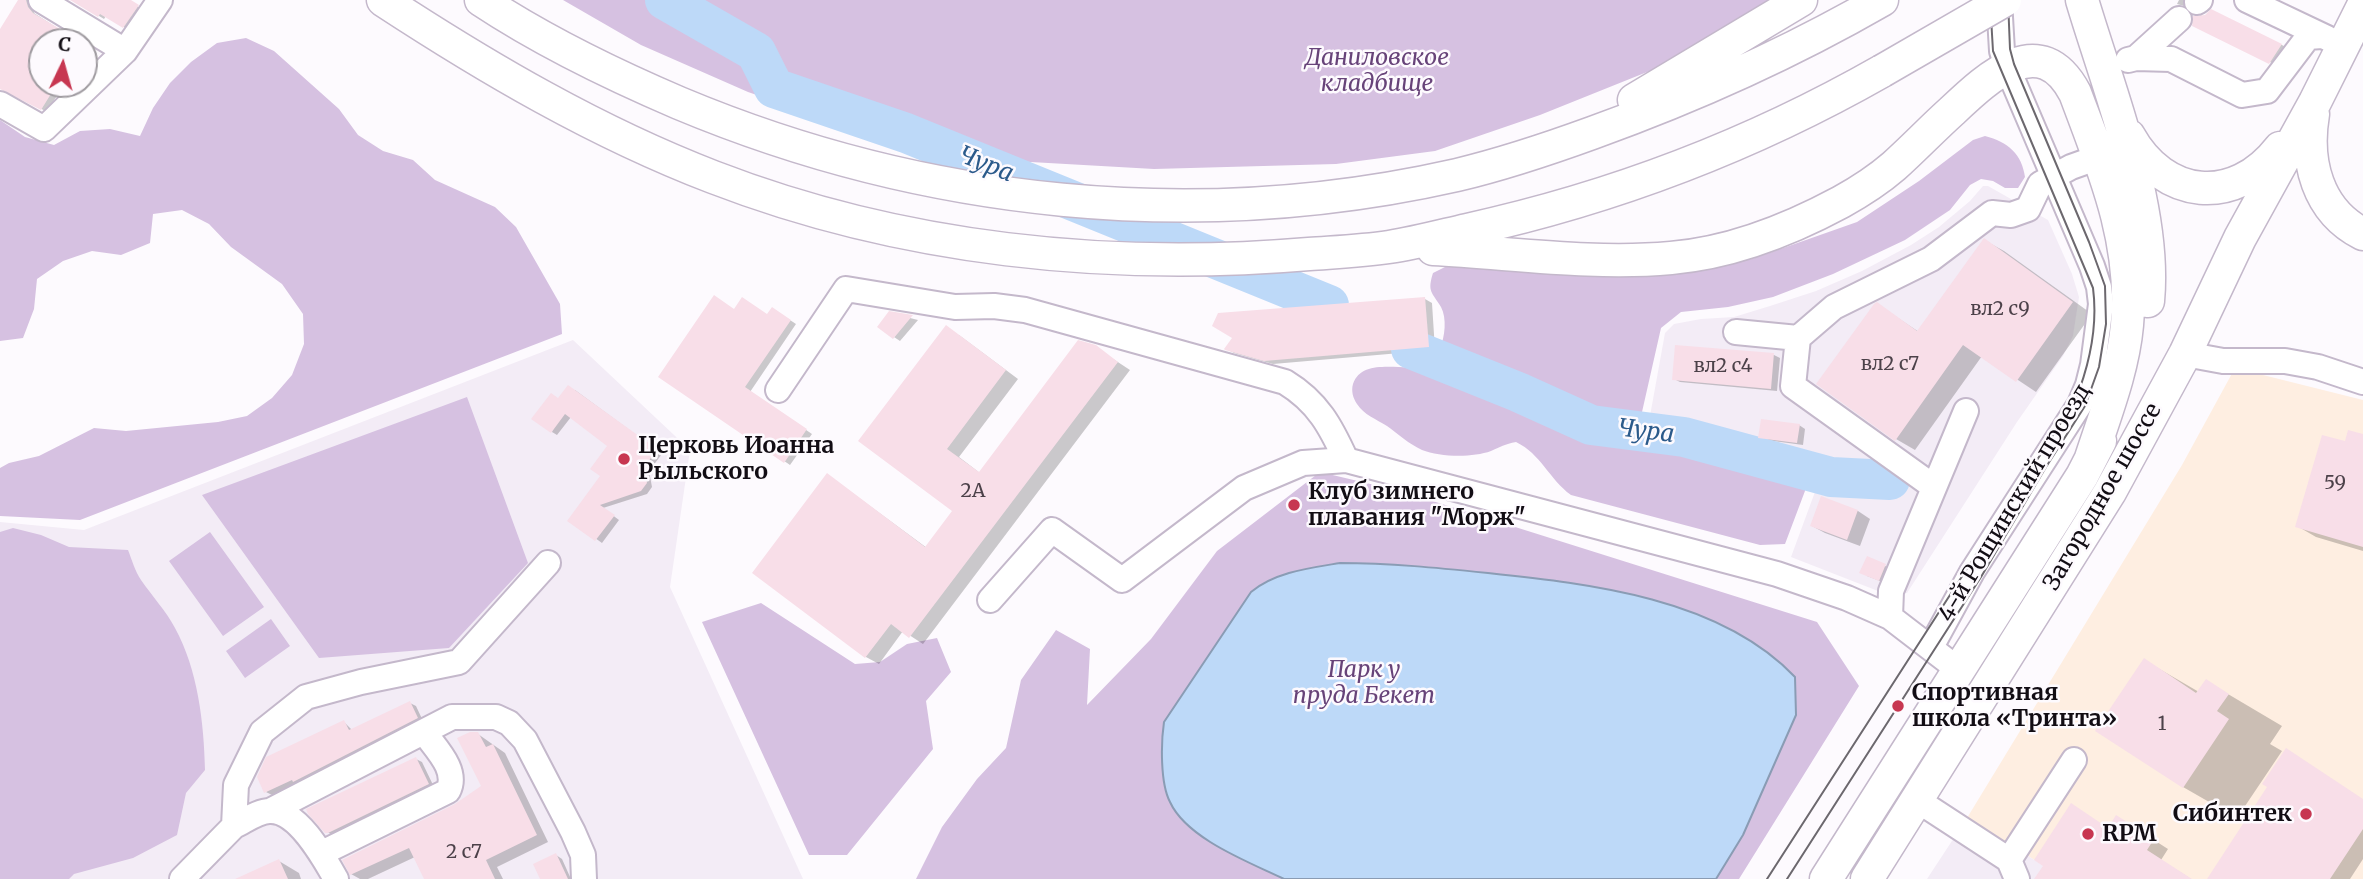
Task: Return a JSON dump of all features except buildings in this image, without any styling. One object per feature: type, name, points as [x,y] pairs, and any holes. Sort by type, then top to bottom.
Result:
[{"type":"main road","points":[[383,0],[474,60],[599,127],[712,177],[809,209],[890,230],[978,246],[1055,255],[1163,260],[1255,259],[1383,248],[1506,222],[1621,189],[1729,149],[1824,105],[2002,0]]},
{"type":"main road","points":[[481,0],[503,15],[620,78],[731,125],[825,155],[906,176],[988,192],[1159,206],[1251,204],[1361,192],[1457,175],[1529,156],[1665,107],[1788,50],[1876,3]]},
{"type":"main road","points":[[1529,156],[1661,86],[1801,0]]},
{"type":"main road","points":[[2082,0],[2118,116],[2135,147],[2150,165],[2166,178],[2186,187],[2232,185],[2251,175],[2271,159],[2315,102]]},
{"type":"main road","points":[[2363,6],[2333,41],[2315,102],[2310,132],[2310,155],[2320,191],[2340,218],[2363,234]]},
{"type":"main road","points":[[1383,248],[1509,253],[1602,261],[1673,258],[1734,247],[1788,228],[1843,201],[1891,168],[1981,83],[2007,67],[2034,61],[2045,63],[2058,69],[2068,79],[2075,93],[2099,157],[2124,237],[2129,285],[2127,327],[2116,378],[2091,458]]},
{"type":"main road","name":"Загородное шоссе","points":[[1867,879],[2110,492],[2185,354],[2240,238],[2315,102]]},
{"type":"main road","name":"Загородное шоссе","points":[[1826,879],[2091,458],[2130,382],[2146,331],[2150,287],[2142,205],[2118,116]]},
{"type":"street","points":[[41,0],[125,51]]},
{"type":"street","points":[[0,104],[44,129],[125,51],[160,0]]},
{"type":"street","name":"4-й Рощинский проезд","points":[[1931,647],[1972,572],[2080,404],[2088,385],[2099,325],[2099,287],[2002,51],[2002,0]]},
{"type":"street","points":[[2246,0],[2333,41]]},
{"type":"street","points":[[2136,58],[2179,19]]},
{"type":"street","points":[[2102,66],[2136,58],[2171,59],[2242,95],[2267,91],[2308,37],[2333,41]]},
{"type":"street","points":[[1934,486],[1793,386],[1798,338],[1834,307],[1931,259],[1992,213],[2011,215],[2028,209],[2040,184],[2071,167],[2099,157]]},
{"type":"street","points":[[778,390],[846,289],[955,307],[1015,308],[1285,382],[1304,394],[1320,411],[1346,460]]},
{"type":"street","points":[[1736,332],[1798,338]]},
{"type":"street","points":[[2185,354],[2223,360],[2285,361],[2318,367],[2363,382]]},
{"type":"street","points":[[1890,617],[1891,591],[1966,411]]},
{"type":"street","points":[[990,600],[1052,530],[1122,580],[1244,488],[1303,463],[1346,460],[1777,574],[1847,598],[1890,617],[1959,670]]},
{"type":"street","points":[[234,826],[236,785],[262,732],[306,697],[361,682],[459,662],[548,563]]},
{"type":"street","points":[[182,879],[234,826],[270,811],[452,717],[482,716],[496,717],[509,723],[525,740],[583,855],[583,879]]},
{"type":"street","points":[[322,853],[448,790],[450,768],[424,732]]},
{"type":"street","points":[[1917,800],[2013,869],[2074,760]]},
{"type":"street","points":[[270,811],[284,814],[294,821],[322,853],[336,879]]},
{"type":"shaded area","points":[[1983,186],[1988,186],[2048,220],[2079,297],[2073,336],[2063,356],[2017,422],[1907,593],[1878,591],[1791,557],[1826,462],[1650,416],[1665,333],[1674,324],[1734,317],[1816,291],[1862,271],[1939,227],[1970,201]]},
{"type":"shaded area","points":[[573,340],[690,450],[670,587],[803,879],[0,879],[0,522],[84,530]]},
{"type":"shaded area","points":[[2235,368],[2363,400],[2363,879],[2065,879],[1967,818],[2182,465]]},
{"type":"shaded area","points":[[1967,818],[2065,879],[1927,879]]},
{"type":"green space","name":"Даниловское кладбище","points":[[563,0],[1780,0],[1667,64],[1540,115],[1435,151],[1336,164],[1154,169],[1013,161],[858,130],[748,92],[641,45]]},
{"type":"green space","points":[[246,38],[274,51],[339,109],[358,135],[383,151],[413,160],[435,180],[495,207],[516,227],[560,304],[562,334],[80,520],[0,516],[0,468],[9,463],[39,456],[94,428],[126,431],[218,422],[247,416],[272,398],[292,375],[304,344],[303,314],[282,284],[231,247],[209,224],[182,210],[153,214],[150,243],[121,255],[92,251],[63,261],[37,279],[34,309],[23,338],[0,341],[0,120],[25,137],[54,145],[80,131],[110,129],[140,136],[153,108],[170,83],[191,62],[217,43]]},
{"type":"green space","points":[[1985,136],[2007,146],[2021,162],[2025,177],[2018,188],[2005,188],[1993,181],[1981,179],[1970,185],[1950,210],[1905,240],[1833,274],[1773,297],[1728,307],[1681,312],[1661,328],[1642,412],[1643,418],[1653,425],[1806,464],[1811,475],[1785,544],[1760,545],[1571,495],[1532,453],[1516,442],[1466,456],[1422,450],[1367,414],[1354,399],[1353,384],[1365,370],[1422,366],[1437,354],[1445,322],[1443,311],[1431,292],[1430,284],[1433,273],[1445,267],[1457,265],[1596,276],[1671,274],[1752,259],[1857,222],[1919,181],[1973,140]]},
{"type":"green space","points":[[467,397],[528,563],[449,648],[319,658],[202,495]]},
{"type":"green space","name":"Парк у пруда Бекет","points":[[1320,472],[1404,492],[1817,622],[1859,686],[1739,879],[916,879],[942,827],[977,779],[1006,748],[1021,680],[1056,630],[1090,649],[1087,705],[1151,639],[1217,551]]},
{"type":"green space","points":[[13,528],[41,535],[69,547],[128,550],[139,577],[183,644],[198,697],[205,770],[186,793],[177,835],[133,858],[74,874],[69,879],[0,879],[0,532]]},
{"type":"green space","points":[[210,532],[264,607],[223,636],[169,561]]},
{"type":"green space","points":[[761,603],[855,664],[880,662],[907,644],[937,638],[951,672],[926,701],[933,749],[847,855],[809,855],[702,622]]},
{"type":"green space","points":[[271,619],[290,646],[245,678],[226,651]]},
{"type":"water","name":"Парк у пруда Бекет","points":[[1340,563],[1470,571],[1611,590],[1692,612],[1730,629],[1764,650],[1795,677],[1796,715],[1743,835],[1716,879],[1284,879],[1220,848],[1190,827],[1170,802],[1164,784],[1164,722],[1251,592],[1282,575]]},
{"type":"waterway","name":"Чура","points":[[665,0],[756,52],[774,88],[906,133],[1329,305]]},
{"type":"waterway","name":"Чура","points":[[1411,349],[1591,425],[1684,437],[1831,477],[1890,480]]},
{"type":"tram line","points":[[1767,879],[2075,401],[2088,360],[2094,317],[2093,288],[1993,51],[1990,0]]},
{"type":"tram line","points":[[1787,879],[1981,577],[2085,406],[2099,367],[2106,324],[2105,286],[2014,64],[2010,49],[2008,0]]},
{"type":"place","name":"Церковь Иоанна Рыльского","points":[[624,459]]},
{"type":"place","name":"Клуб зимнего плавания \"Морж\"","points":[[1294,505]]},
{"type":"place","name":"Спортивная школа «Тринта»","points":[[1898,706]]},
{"type":"place","name":"Сибинтек","points":[[2306,814]]},
{"type":"place","name":"RPM","points":[[2088,834]]}]
